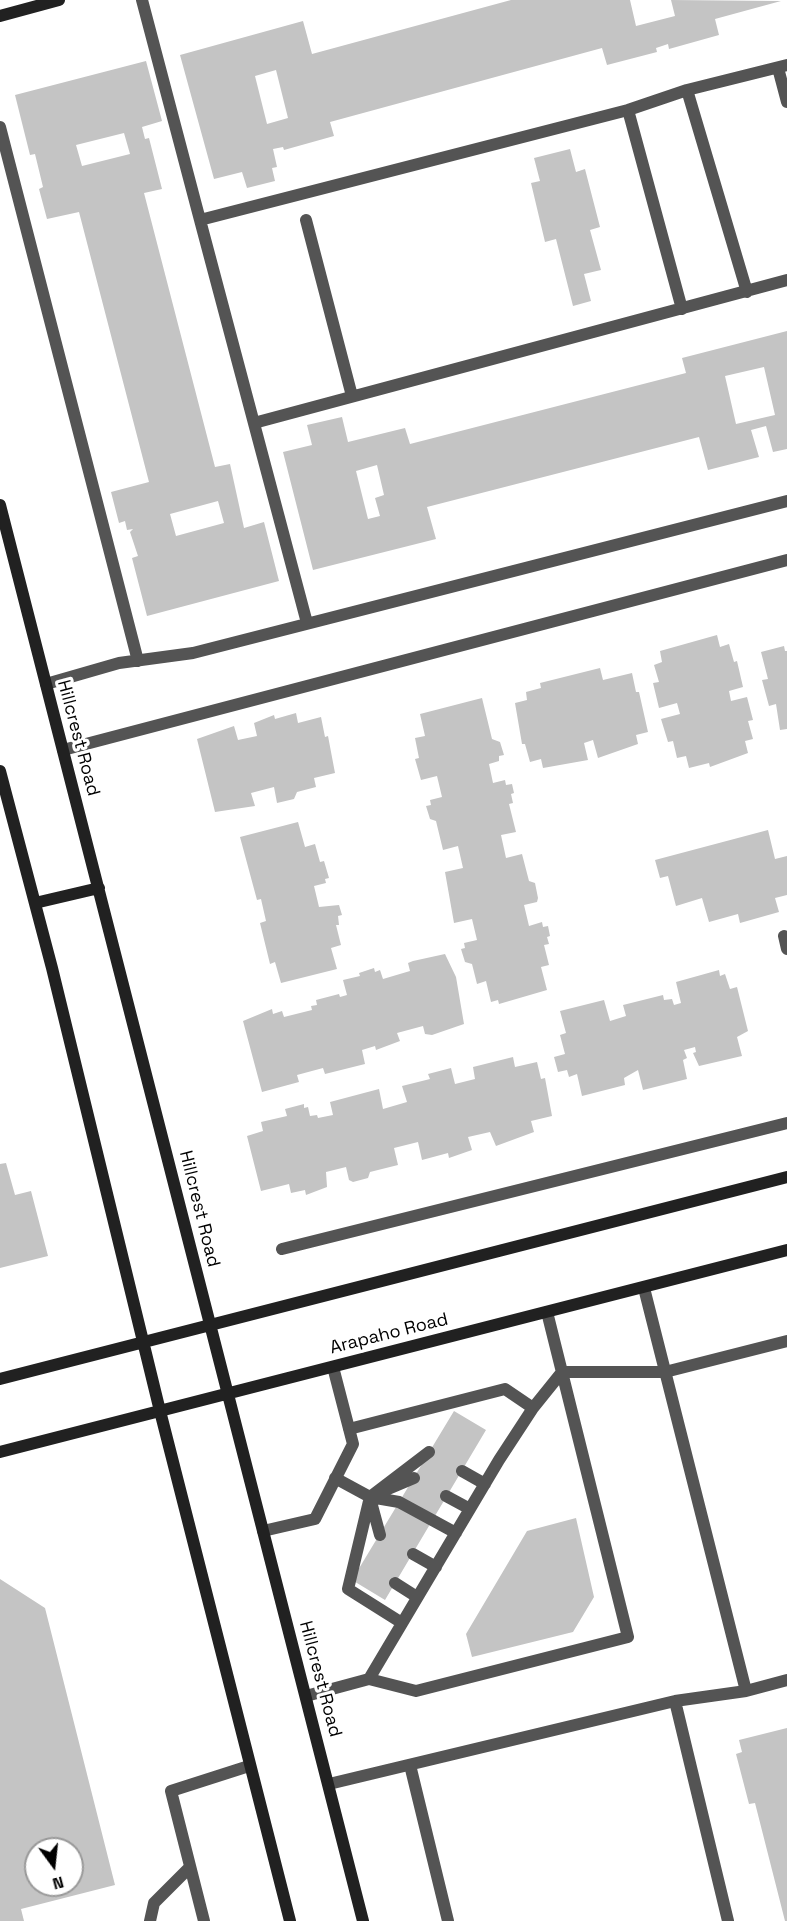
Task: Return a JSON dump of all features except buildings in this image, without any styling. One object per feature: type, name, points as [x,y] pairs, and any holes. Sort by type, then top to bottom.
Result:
[{"type":"main road","points":[[0,16],[59,0]]},
{"type":"main road","name":"Hillcrest Road","points":[[1,510],[363,1921]]},
{"type":"main road","points":[[0,771],[35,903],[249,1766],[290,1921]]},
{"type":"main road","points":[[35,903],[99,888]]},
{"type":"main road","points":[[0,1379],[787,1177]]},
{"type":"main road","name":"Arapaho Road","points":[[0,1452],[787,1250]]},
{"type":"lane","points":[[142,0],[307,623]]},
{"type":"lane","points":[[200,219],[628,110],[687,90],[782,66],[787,102]]},
{"type":"lane","points":[[687,90],[747,292]]},
{"type":"lane","points":[[628,110],[682,309]]},
{"type":"lane","points":[[0,127],[138,661]]},
{"type":"lane","points":[[306,220],[352,396]]},
{"type":"lane","points":[[254,423],[787,280]]},
{"type":"lane","points":[[46,684],[119,663],[193,653],[787,501]]},
{"type":"lane","points":[[63,750],[787,560]]},
{"type":"lane","points":[[784,936],[787,949]]},
{"type":"lane","points":[[282,1250],[787,1123]]},
{"type":"lane","points":[[644,1288],[746,1691]]},
{"type":"lane","points":[[306,1696],[369,1680],[416,1691],[628,1637],[547,1312]]},
{"type":"lane","points":[[562,1372],[665,1372],[787,1341]]},
{"type":"lane","points":[[263,1531],[315,1519],[353,1444],[333,1367]]},
{"type":"lane","points":[[369,1680],[485,1484],[533,1408],[562,1372]]},
{"type":"lane","points":[[349,1429],[505,1389],[533,1408]]},
{"type":"lane","points":[[402,1623],[348,1589],[370,1497],[429,1452]]},
{"type":"lane","points":[[462,1471],[485,1484]]},
{"type":"lane","points":[[336,1478],[370,1497],[399,1502],[456,1533]]},
{"type":"lane","points":[[370,1497],[414,1478]]},
{"type":"lane","points":[[447,1496],[470,1509]]},
{"type":"lane","points":[[370,1497],[380,1535]]},
{"type":"lane","points":[[363,1564],[370,1497]]},
{"type":"lane","points":[[413,1554],[436,1567]]},
{"type":"lane","points":[[395,1583],[417,1597]]},
{"type":"lane","points":[[329,1784],[675,1701],[746,1691],[787,1680]]},
{"type":"lane","points":[[675,1701],[728,1921]]},
{"type":"lane","points":[[410,1765],[448,1921]]},
{"type":"lane","points":[[204,1921],[171,1791],[249,1766]]},
{"type":"lane","points":[[150,1921],[154,1904],[190,1867]]}]
